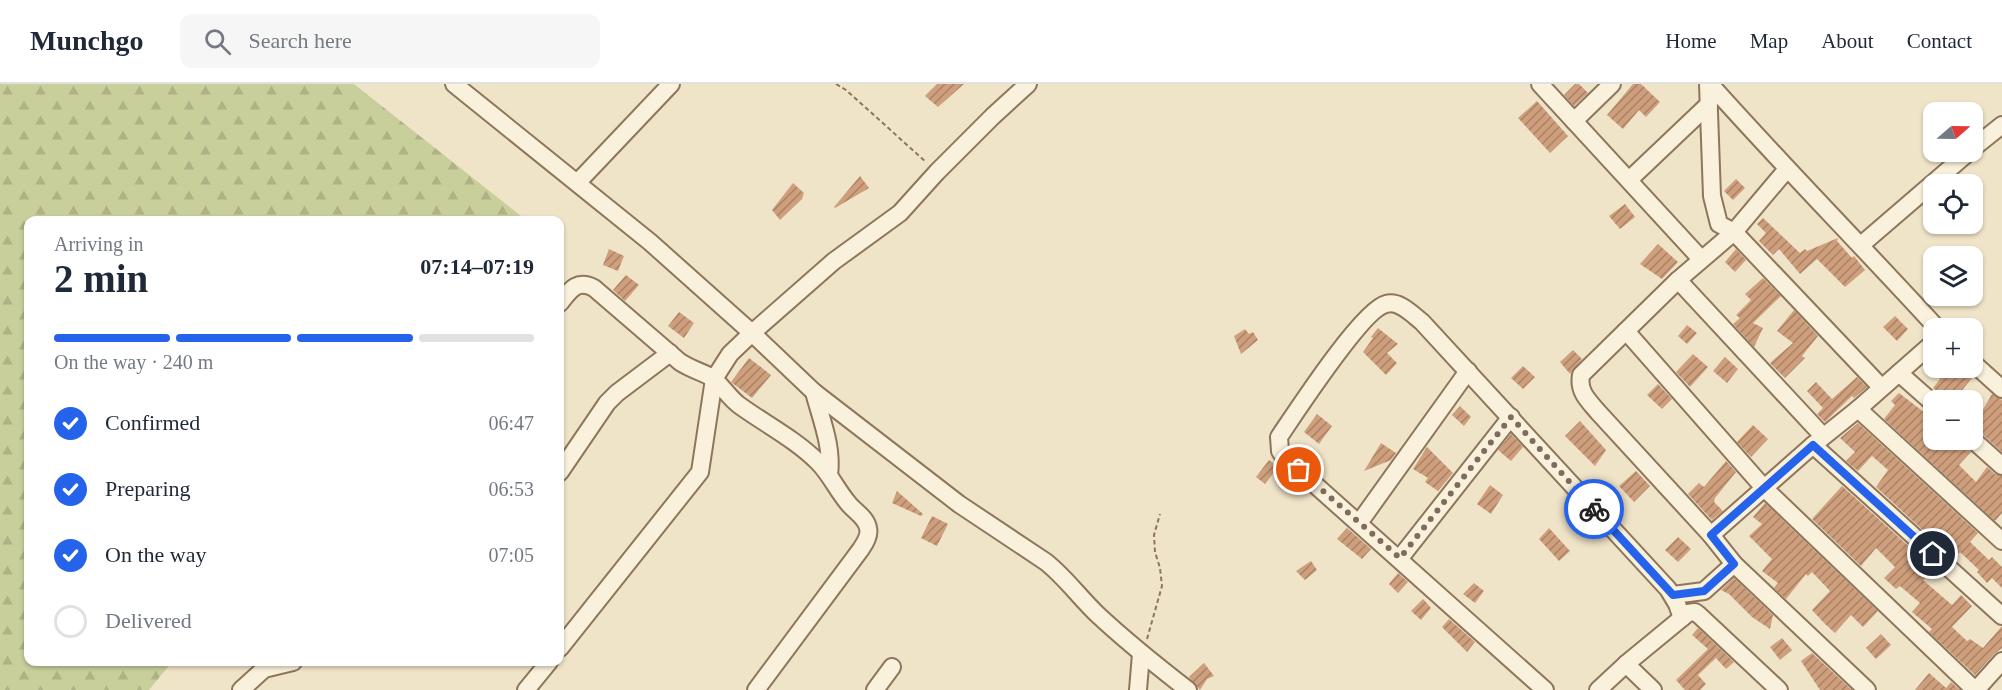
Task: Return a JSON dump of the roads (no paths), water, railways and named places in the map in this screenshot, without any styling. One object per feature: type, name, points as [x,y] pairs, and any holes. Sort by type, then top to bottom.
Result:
[{"type":"street","points":[[454,84],[650,242],[814,392],[959,504],[1058,571],[1090,607],[1141,654],[1188,690]]},
{"type":"street","points":[[578,182],[671,84]]},
{"type":"street","points":[[564,643],[700,472],[714,379],[730,354],[834,261],[900,213],[937,172],[1028,84]]},
{"type":"street","points":[[1540,84],[1701,259]]},
{"type":"street","points":[[1574,121],[1612,84]]},
{"type":"street","points":[[1709,84],[1712,196],[1719,224],[1734,232],[1881,387]]},
{"type":"street","points":[[1709,84],[1928,318]]},
{"type":"street","points":[[1629,180],[1709,104]]},
{"type":"street","points":[[1983,140],[2002,125]]},
{"type":"street","points":[[1860,245],[1957,162]]},
{"type":"street","points":[[1787,169],[1734,232],[1678,280],[1581,375],[1580,386],[1584,396],[1711,535],[1734,564],[1867,690]]},
{"type":"street","points":[[1678,280],[1818,440],[2002,616]]},
{"type":"street","points":[[564,298],[575,286],[581,284],[594,288],[693,371],[714,379],[738,405],[762,419],[820,463],[849,505],[864,518],[868,527],[867,539],[756,690]]},
{"type":"street","points":[[1545,690],[1280,451],[1279,436],[1358,327],[1378,307],[1387,303],[1397,304],[1422,322],[1673,595],[1682,618]]},
{"type":"street","points":[[1626,331],[1764,488],[1976,690],[2002,661]]},
{"type":"street","points":[[1711,535],[1818,440],[1858,409],[1923,352]]},
{"type":"street","points":[[564,466],[607,403],[670,353]]},
{"type":"street","points":[[1359,523],[1468,371]]},
{"type":"street","points":[[1983,372],[2002,389]]},
{"type":"street","points":[[1899,373],[1923,394]]},
{"type":"street","points":[[814,392],[830,458],[829,476]]},
{"type":"street","points":[[1858,409],[2002,541]]},
{"type":"street","points":[[1400,558],[1511,417]]},
{"type":"street","points":[[1983,449],[2002,466]]},
{"type":"street","points":[[1673,595],[1704,591],[1734,564]]},
{"type":"street","points":[[1598,690],[1626,664],[1692,612],[1699,615],[1779,690]]},
{"type":"street","points":[[1138,690],[1141,654]]},
{"type":"street","points":[[1626,664],[1653,690]]},
{"type":"street","points":[[241,690],[270,666]]},
{"type":"street","points":[[256,690],[275,666]]},
{"type":"street","points":[[526,690],[546,666]]},
{"type":"street","points":[[875,690],[892,667]]}]
